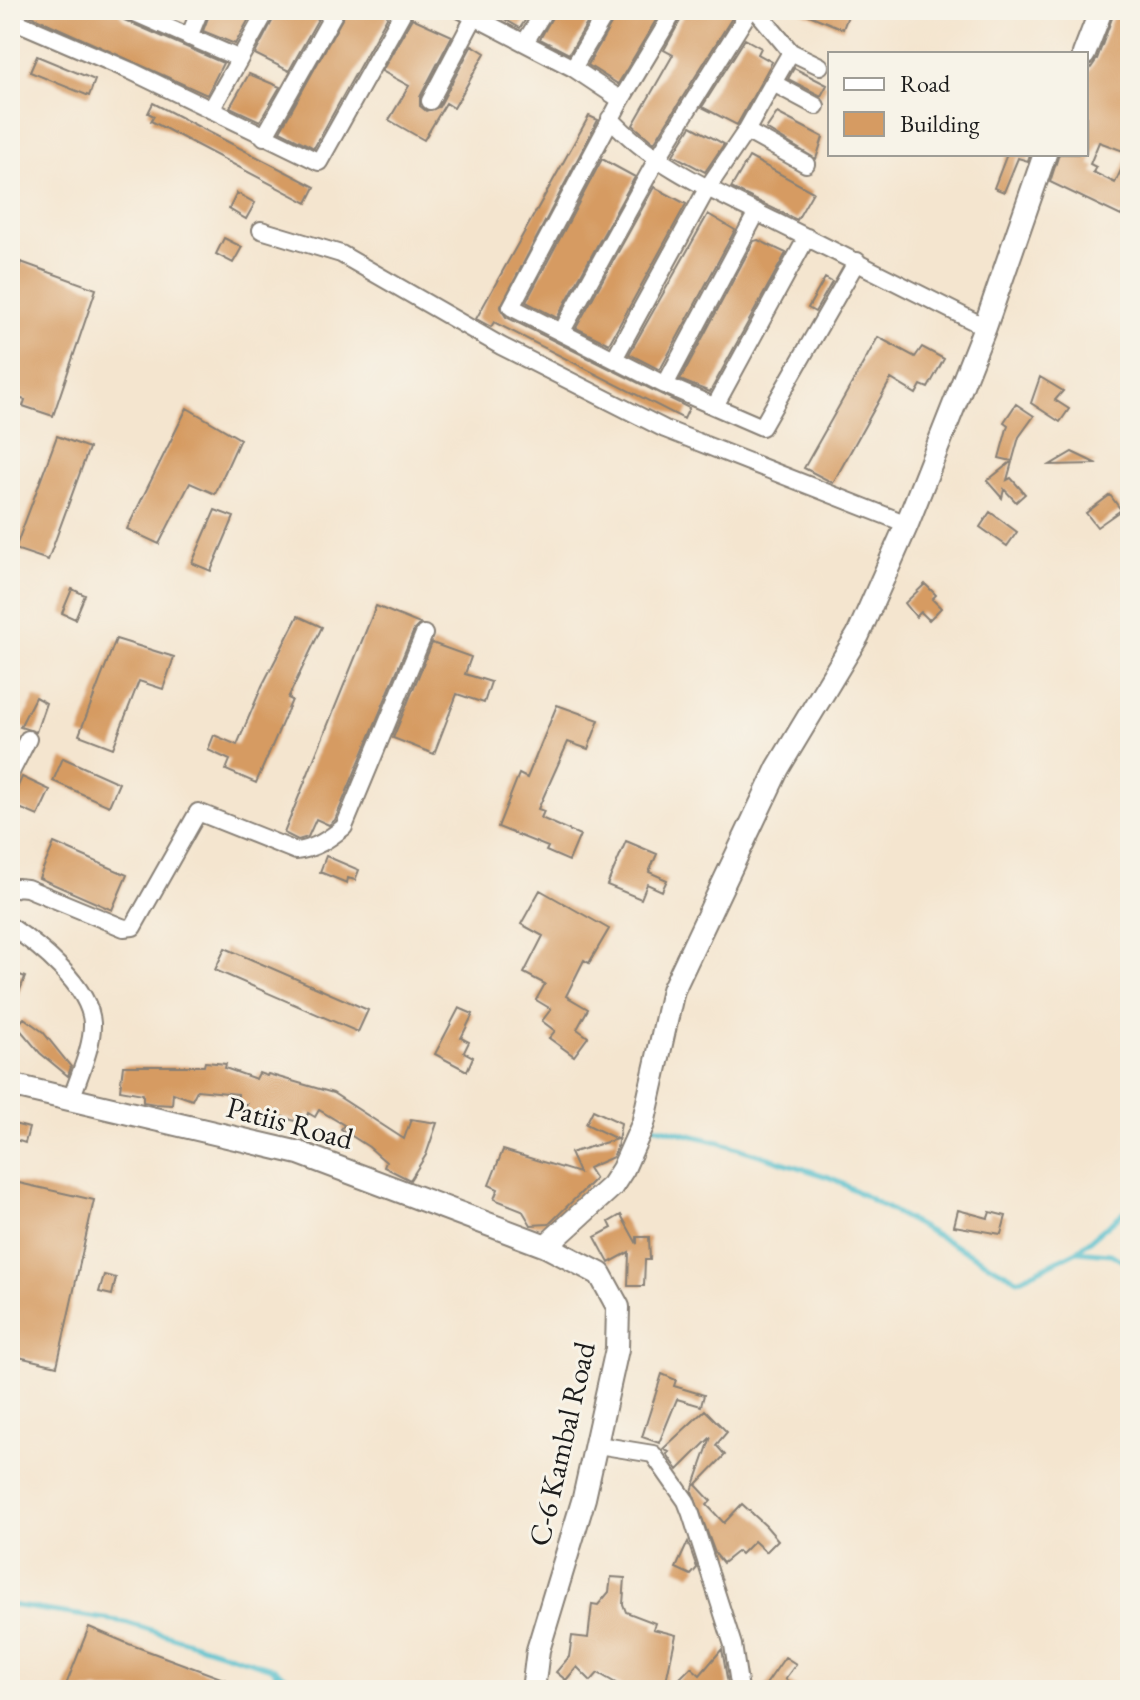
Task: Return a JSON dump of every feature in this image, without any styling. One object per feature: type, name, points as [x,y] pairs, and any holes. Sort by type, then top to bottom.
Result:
[{"type":"street","points":[[189,37],[200,10]]},
{"type":"street","points":[[211,110],[267,10]]},
{"type":"street","points":[[264,137],[336,10]]},
{"type":"street","points":[[10,20],[319,162],[404,10]]},
{"type":"street","points":[[525,42],[545,10]]},
{"type":"street","points":[[573,68],[608,10]]},
{"type":"street","points":[[675,10],[610,118],[511,307],[665,385],[762,427],[857,261]]},
{"type":"street","points":[[562,331],[657,159],[753,10],[791,52],[820,66]]},
{"type":"street","points":[[1085,52],[1101,10]]},
{"type":"street","points":[[134,11],[238,58]]},
{"type":"street","points":[[430,101],[471,12],[573,68],[621,100]]},
{"type":"street","points":[[615,357],[708,187],[746,131],[791,52]]},
{"type":"street","points":[[773,83],[816,106]]},
{"type":"street","points":[[610,118],[628,137],[657,159],[985,327]]},
{"type":"street","points":[[746,131],[806,164]]},
{"type":"street","points":[[546,1246],[612,1186],[623,1169],[643,1124],[673,990],[778,768],[858,635],[907,524],[985,327],[1044,156]]},
{"type":"street","points":[[665,385],[757,212]]},
{"type":"street","points":[[261,230],[341,254],[501,346],[665,429],[907,524]]},
{"type":"street","points":[[715,406],[807,237]]},
{"type":"street","points":[[10,891],[17,887],[27,888],[124,928],[133,927],[198,812],[296,851],[308,850],[330,839],[344,827],[424,634]]},
{"type":"street","points":[[10,774],[28,739]]},
{"type":"street","points":[[10,926],[43,949],[88,1008],[92,1032],[71,1100]]},
{"type":"street","name":"Patiis Road","points":[[10,1085],[299,1153],[546,1246]]},
{"type":"street","name":"C-6 Kambal Road","points":[[533,1690],[538,1650],[598,1445],[617,1349],[618,1307],[608,1283],[600,1274],[546,1246]]},
{"type":"street","points":[[598,1445],[653,1454],[686,1501],[733,1645],[740,1690]]},
{"type":"building","points":[[29,10],[117,10],[124,20],[223,63],[207,95],[27,14]]},
{"type":"building","points":[[211,10],[254,10],[235,44],[203,31]]},
{"type":"building","points":[[278,10],[323,10],[289,71],[255,54]]},
{"type":"building","points":[[347,10],[391,10],[314,148],[280,131]]},
{"type":"building","points":[[489,10],[532,10],[520,28]]},
{"type":"building","points":[[556,10],[595,10],[569,54],[540,39]]},
{"type":"building","points":[[619,10],[662,10],[618,84],[588,65]]},
{"type":"building","points":[[686,10],[737,10],[654,143],[633,125],[673,55],[664,50]]},
{"type":"building","points":[[797,10],[850,10],[843,29]]},
{"type":"building","points":[[1115,10],[1130,10],[1130,216],[1123,213],[1121,216],[1050,182],[1058,156],[1088,156],[1088,72],[1097,59]],"holes":[[[1099,142],[1129,153],[1115,183],[1093,172],[1096,167],[1090,164]]]},
{"type":"building","points":[[412,18],[452,36],[420,97],[420,106],[426,111],[439,107],[472,45],[485,53],[454,108],[446,103],[424,140],[389,120],[409,86],[382,71]]},
{"type":"building","points":[[745,39],[761,48],[758,54],[772,62],[737,125],[702,107]]},
{"type":"building","points":[[37,56],[95,80],[89,96],[30,72]]},
{"type":"building","points":[[794,68],[827,85],[821,96],[788,79]]},
{"type":"building","points":[[249,74],[280,87],[260,121],[230,107]]},
{"type":"building","points":[[153,103],[315,187],[307,203],[151,121],[154,116],[148,113]]},
{"type":"building","points":[[777,113],[823,137],[816,159],[766,129]]},
{"type":"building","points":[[589,116],[598,120],[500,308],[506,317],[689,408],[684,419],[494,322],[491,327],[476,319]]},
{"type":"building","points":[[691,126],[724,144],[705,172],[673,155]]},
{"type":"building","points":[[1006,156],[1029,156],[1028,161],[1018,158],[1004,192],[994,188]]},
{"type":"building","points":[[749,157],[813,192],[797,220],[731,188]]},
{"type":"building","points":[[602,159],[635,177],[557,318],[526,302]]},
{"type":"building","points":[[654,187],[686,204],[609,344],[576,328]]},
{"type":"building","points":[[237,193],[255,203],[246,219],[229,209]]},
{"type":"building","points":[[708,214],[735,230],[660,370],[629,354]]},
{"type":"building","points":[[224,238],[242,247],[233,263],[216,254]]},
{"type":"building","points":[[754,241],[786,253],[710,392],[680,380]]},
{"type":"building","points":[[21,262],[96,289],[53,416],[23,406],[25,400],[10,396],[10,296]]},
{"type":"building","points":[[825,278],[832,282],[815,312],[808,308]]},
{"type":"building","points":[[878,337],[915,357],[922,347],[944,359],[928,388],[921,385],[916,394],[891,379],[833,483],[804,468]]},
{"type":"building","points":[[1040,377],[1063,391],[1055,400],[1069,409],[1060,422],[1031,403]]},
{"type":"building","points":[[1016,404],[1034,416],[1019,437],[1007,480],[1011,478],[1025,494],[1016,502],[1004,489],[1002,498],[987,481],[1012,461],[999,458],[1008,425],[1004,422]]},
{"type":"building","points":[[187,408],[240,439],[215,494],[190,483],[159,544],[127,529]]},
{"type":"building","points":[[57,436],[89,448],[48,560],[15,549]]},
{"type":"building","points":[[1072,452],[1097,464],[1050,465]]},
{"type":"building","points":[[1110,495],[1121,510],[1097,527],[1086,513]]},
{"type":"building","points":[[215,510],[234,517],[211,571],[192,563]]},
{"type":"building","points":[[990,512],[1017,532],[1007,546],[980,527]]},
{"type":"building","points":[[925,584],[936,595],[932,599],[941,608],[929,620],[921,612],[916,617],[905,603]]},
{"type":"building","points":[[72,589],[85,595],[75,619],[62,613]]},
{"type":"building","points":[[376,606],[420,624],[414,630],[335,820],[329,825],[316,819],[308,837],[298,840],[284,833]]},
{"type":"building","points":[[298,616],[322,627],[288,698],[292,700],[256,783],[226,770],[230,760],[208,750],[214,735],[237,745],[262,686]]},
{"type":"building","points":[[116,639],[174,657],[163,689],[139,681],[113,748],[79,735]]},
{"type":"building","points":[[432,643],[471,657],[465,674],[491,682],[484,703],[457,694],[434,754],[393,738]]},
{"type":"building","points":[[35,697],[46,703],[36,732],[20,727]]},
{"type":"building","points":[[557,705],[599,720],[588,749],[568,742],[538,809],[544,811],[541,818],[580,835],[569,861],[546,851],[548,847],[498,827],[519,774],[527,778]]},
{"type":"building","points":[[63,758],[119,783],[109,806],[53,781]]},
{"type":"building","points":[[22,777],[50,790],[38,816],[10,804]]},
{"type":"building","points":[[626,841],[657,854],[649,872],[667,880],[662,891],[647,884],[641,899],[607,885]]},
{"type":"building","points":[[54,843],[127,875],[112,910],[39,878]]},
{"type":"building","points":[[326,856],[359,870],[355,880],[348,878],[347,883],[320,872]]},
{"type":"building","points":[[540,890],[609,929],[589,963],[584,960],[566,996],[588,1009],[577,1029],[588,1037],[574,1056],[549,1038],[555,1031],[542,1021],[551,1009],[536,1000],[545,984],[524,973],[543,936],[521,924]]},
{"type":"building","points":[[225,948],[368,1010],[358,1032],[215,970]]},
{"type":"building","points":[[10,971],[25,977],[11,1013],[10,1013]]},
{"type":"building","points":[[459,1008],[473,1014],[461,1038],[469,1042],[464,1052],[473,1057],[467,1071],[435,1054]]},
{"type":"building","points":[[24,1018],[43,1032],[71,1067],[68,1076],[40,1053],[17,1026]]},
{"type":"building","points":[[205,1062],[226,1064],[225,1068],[256,1079],[259,1073],[268,1074],[333,1093],[404,1139],[411,1119],[437,1123],[426,1155],[410,1180],[384,1167],[386,1162],[341,1129],[344,1125],[319,1110],[315,1117],[308,1113],[304,1124],[283,1117],[280,1126],[244,1112],[247,1104],[238,1104],[238,1094],[197,1090],[192,1100],[173,1093],[172,1105],[143,1102],[143,1094],[120,1090],[123,1066],[204,1066]]},
{"type":"building","points":[[593,1110],[621,1123],[617,1148],[613,1157],[588,1168],[595,1179],[549,1224],[531,1225],[522,1210],[494,1199],[498,1189],[489,1185],[503,1150],[579,1173],[570,1153],[617,1139],[586,1124]]},
{"type":"building","points":[[10,1123],[29,1128],[25,1143],[10,1138]]},
{"type":"building","points":[[10,1181],[94,1200],[57,1366],[10,1355]]},
{"type":"building","points":[[958,1210],[988,1218],[990,1212],[1006,1216],[1001,1234],[954,1226]]},
{"type":"building","points":[[621,1215],[637,1244],[637,1237],[649,1237],[650,1260],[645,1260],[644,1286],[628,1286],[629,1252],[609,1263],[595,1237],[612,1228],[609,1222]]},
{"type":"building","points":[[104,1275],[116,1278],[112,1295],[99,1292]]},
{"type":"building","points":[[662,1374],[676,1380],[674,1386],[704,1395],[701,1406],[677,1399],[659,1443],[642,1437]]},
{"type":"building","points":[[705,1410],[727,1432],[716,1445],[725,1455],[696,1485],[711,1501],[707,1505],[724,1523],[742,1504],[766,1526],[778,1540],[766,1552],[754,1541],[741,1554],[738,1551],[723,1563],[715,1553],[692,1491],[711,1437],[678,1470],[667,1454],[669,1452],[663,1449]]},
{"type":"building","points":[[688,1542],[697,1568],[691,1575],[676,1568]]},
{"type":"building","points":[[611,1577],[625,1578],[623,1604],[626,1612],[655,1623],[653,1629],[676,1635],[664,1690],[628,1690],[598,1673],[591,1681],[577,1667],[566,1680],[556,1672],[569,1657],[572,1636],[588,1638],[592,1604],[598,1605],[609,1592]]},
{"type":"building","points":[[89,1627],[129,1644],[253,1690],[64,1690]]},
{"type":"building","points":[[722,1649],[728,1684],[723,1690],[668,1690],[691,1667],[700,1675]]},
{"type":"building","points":[[785,1657],[796,1664],[785,1679],[801,1690],[762,1690]]},
{"type":"waterway","points":[[649,1125],[719,1142],[832,1178],[1018,1280],[1077,1251],[1130,1207]]},
{"type":"waterway","points":[[1077,1251],[1111,1254],[1130,1266]]},
{"type":"waterway","points":[[10,1605],[125,1622],[275,1669],[305,1690]]},
{"type":"waterway","points":[[275,1669],[277,1690]]}]
